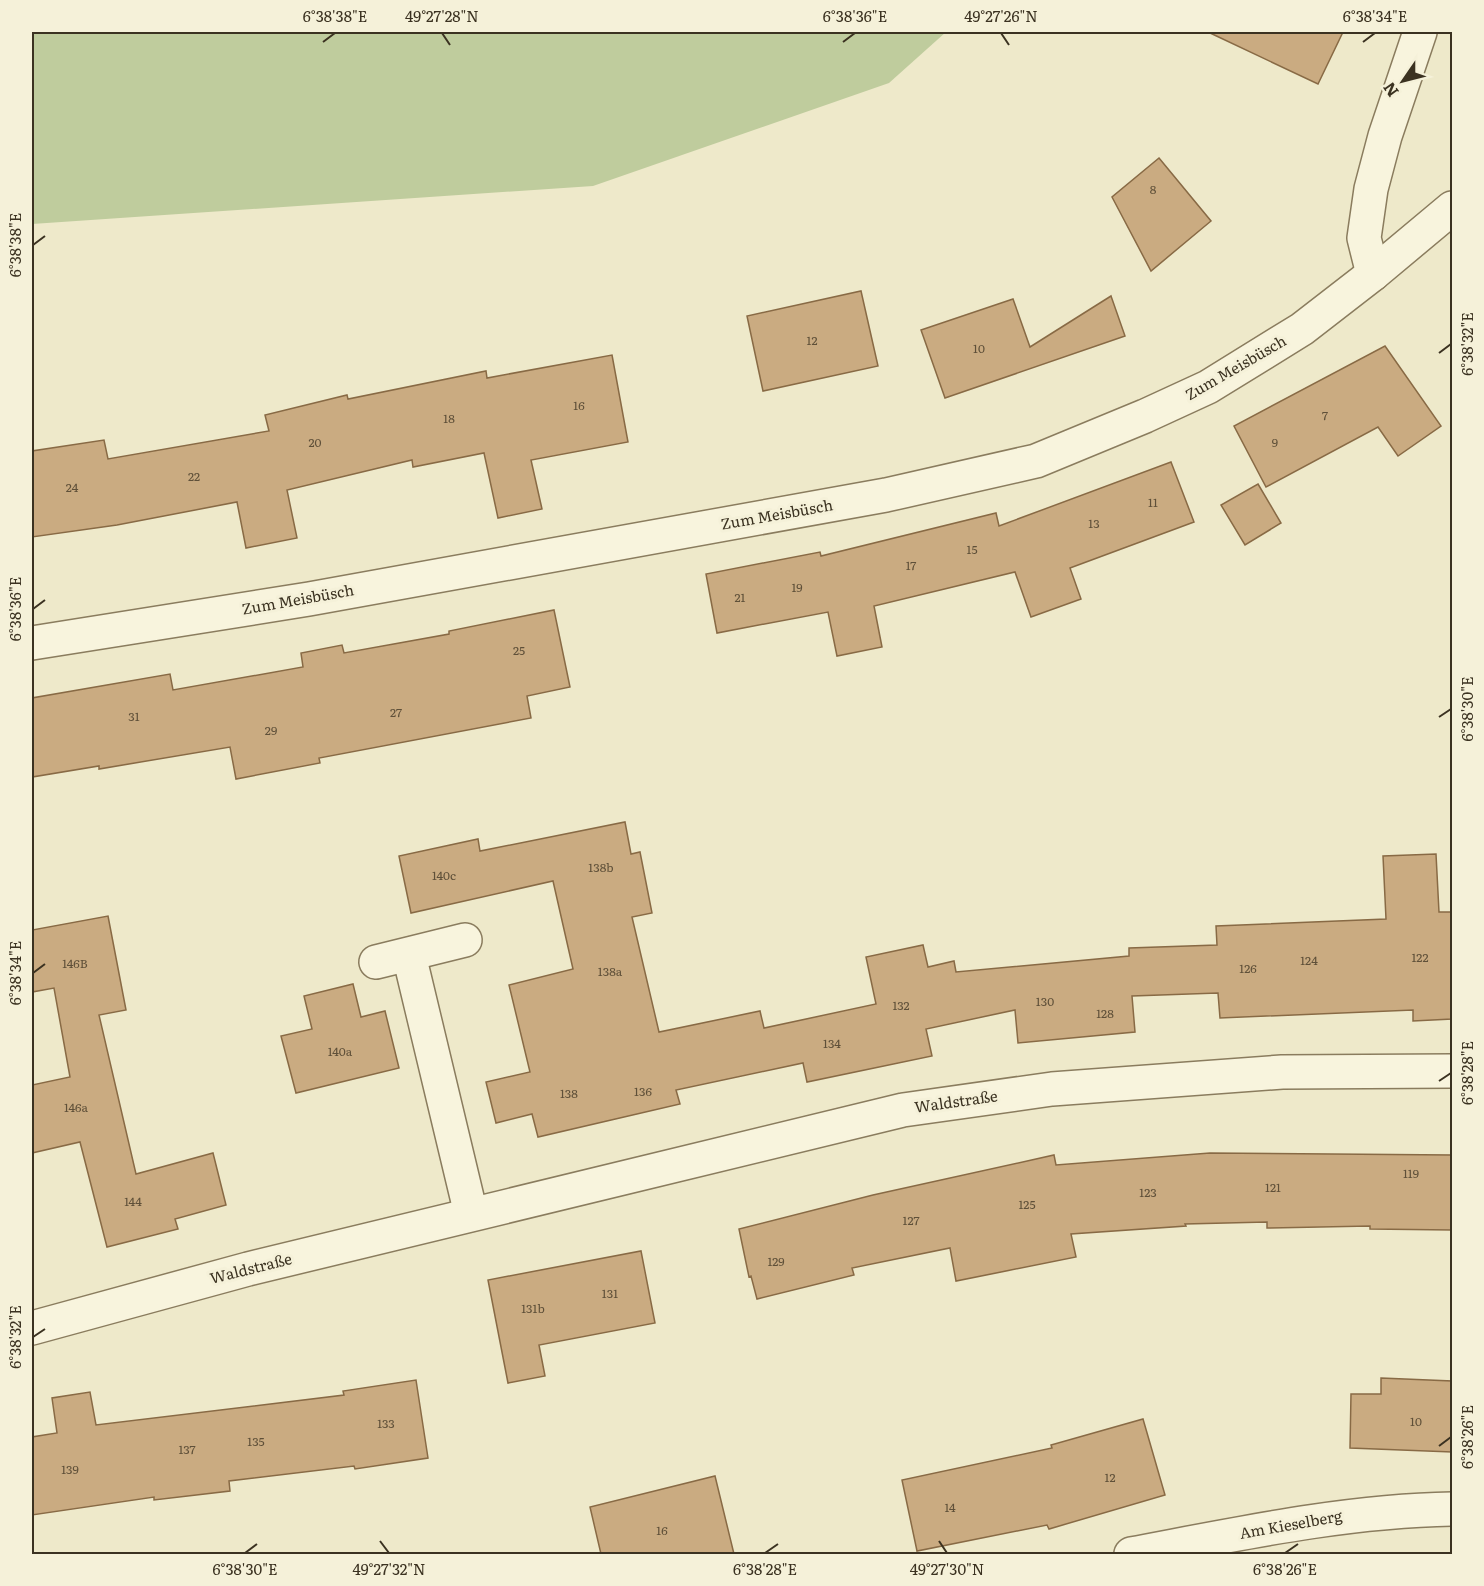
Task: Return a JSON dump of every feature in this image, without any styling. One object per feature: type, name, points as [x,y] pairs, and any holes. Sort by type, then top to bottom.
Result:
[{"type":"street","points":[[1373,274],[1364,238],[1371,189],[1385,136],[1420,32]]},
{"type":"street","name":"Zum Meisbüsch","points":[[32,643],[309,599],[886,495],[1036,461],[1208,387],[1302,329],[1452,208]]},
{"type":"street","points":[[376,962],[465,940]]},
{"type":"street","points":[[409,955],[471,1214]]},
{"type":"street","name":"Waldstraße","points":[[32,1328],[248,1269],[903,1110],[1052,1089],[1271,1073],[1452,1071]]},
{"type":"street","name":"Am Kieselberg","points":[[1131,1554],[1343,1516],[1412,1509],[1452,1509]]},
{"type":"green space","points":[[32,32],[946,32],[889,83],[593,186],[32,224]]},
{"type":"building","points":[[1208,32],[1343,32],[1318,84]]},
{"type":"building","points":[[1159,158],[1211,221],[1151,271],[1112,197]]},
{"type":"building","points":[[861,291],[878,366],[763,391],[747,316]]},
{"type":"building","points":[[1111,296],[1125,336],[945,398],[921,330],[1013,299],[1030,347]]},
{"type":"building","points":[[1385,346],[1441,426],[1398,456],[1378,427],[1266,487],[1234,426]]},
{"type":"building","points":[[612,355],[628,442],[531,460],[542,509],[498,518],[484,453],[413,467],[412,460],[287,490],[297,538],[246,548],[237,502],[117,525],[32,537],[32,451],[104,440],[108,459],[269,431],[265,415],[347,395],[348,399],[486,371],[487,378]]},
{"type":"building","points":[[1171,462],[1194,522],[1070,568],[1081,599],[1031,617],[1015,572],[874,606],[882,647],[837,656],[828,612],[717,633],[706,574],[820,552],[821,556],[996,513],[999,526]]},
{"type":"building","points":[[1258,484],[1281,523],[1245,545],[1221,505]]},
{"type":"building","points":[[554,610],[570,687],[527,696],[531,718],[319,758],[320,763],[236,779],[230,747],[99,769],[99,766],[32,777],[32,698],[170,674],[173,690],[303,667],[301,653],[342,645],[344,653],[449,634],[449,631]]},
{"type":"building","points":[[625,822],[631,854],[640,852],[652,913],[632,917],[659,1032],[760,1011],[764,1028],[876,1004],[866,957],[923,945],[928,967],[954,961],[956,972],[1129,956],[1129,948],[1217,945],[1216,926],[1386,919],[1383,856],[1436,854],[1439,912],[1452,912],[1452,1019],[1413,1021],[1413,1010],[1220,1018],[1218,993],[1132,996],[1135,1032],[1018,1043],[1015,1010],[926,1029],[932,1056],[807,1082],[803,1063],[676,1090],[680,1104],[538,1137],[532,1114],[496,1123],[486,1082],[530,1072],[509,985],[573,969],[553,881],[411,913],[399,856],[478,839],[480,851]]},
{"type":"building","points":[[108,916],[126,1010],[99,1015],[136,1174],[213,1153],[226,1205],[175,1219],[178,1229],[107,1247],[80,1142],[32,1153],[32,1085],[70,1077],[54,988],[32,992],[32,930]]},
{"type":"building","points":[[353,984],[361,1017],[385,1011],[399,1068],[296,1093],[281,1036],[312,1029],[304,996]]},
{"type":"building","points":[[1210,1153],[1452,1155],[1452,1230],[1370,1229],[1370,1226],[1267,1228],[1267,1222],[1185,1224],[1186,1226],[1071,1234],[1076,1257],[956,1281],[950,1248],[852,1268],[854,1275],[757,1299],[751,1276],[749,1277],[739,1229],[873,1195],[1054,1155],[1056,1165]]},
{"type":"building","points":[[641,1251],[655,1323],[539,1345],[545,1376],[508,1383],[488,1280]]},
{"type":"building","points":[[1381,1378],[1452,1381],[1452,1452],[1350,1448],[1351,1394],[1381,1394]]},
{"type":"building","points":[[416,1380],[428,1458],[355,1469],[354,1466],[229,1481],[230,1491],[154,1500],[154,1497],[32,1515],[32,1437],[57,1433],[52,1398],[90,1392],[96,1425],[344,1395],[343,1391]]},
{"type":"building","points":[[1143,1419],[1165,1495],[1049,1529],[1047,1525],[917,1551],[902,1480],[1052,1448],[1051,1445]]},
{"type":"building","points":[[715,1476],[734,1554],[601,1554],[590,1507]]}]
